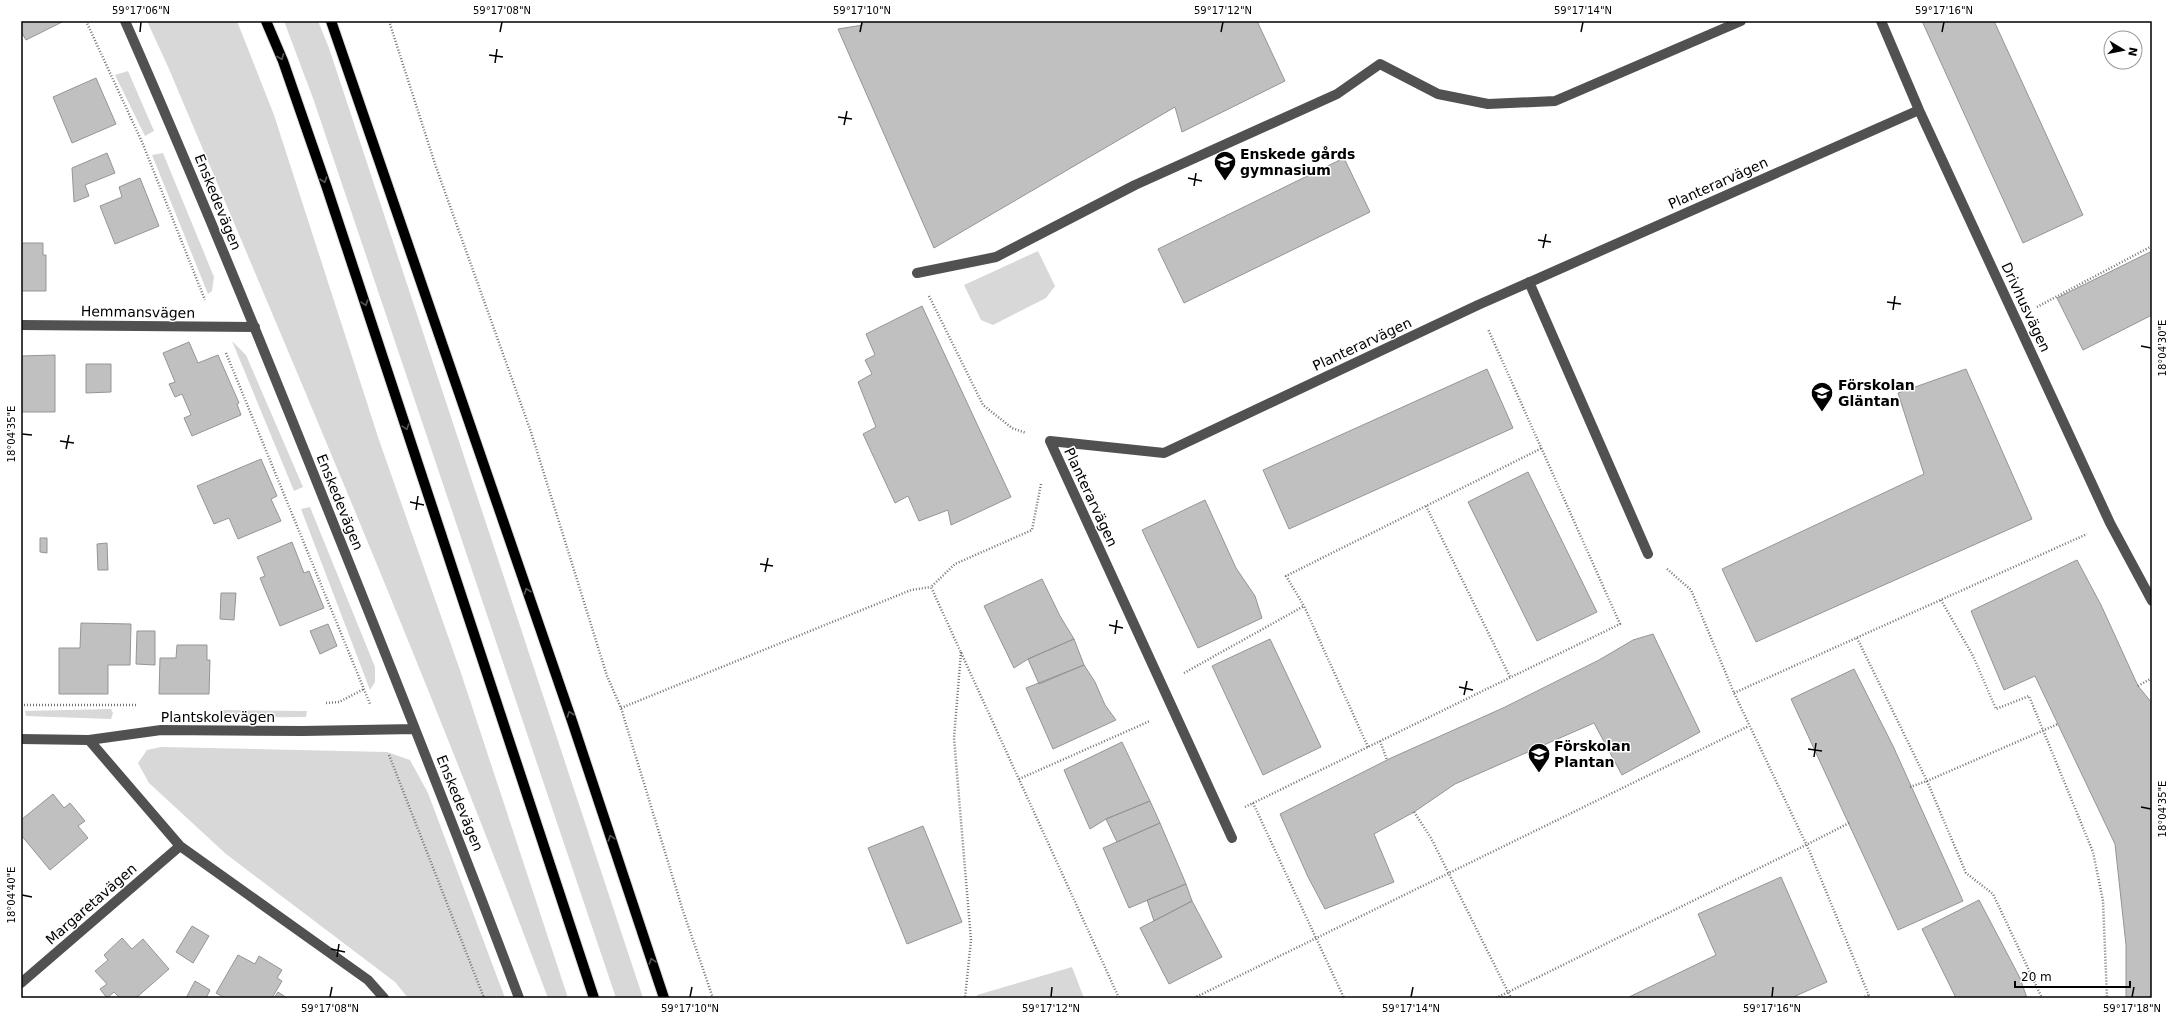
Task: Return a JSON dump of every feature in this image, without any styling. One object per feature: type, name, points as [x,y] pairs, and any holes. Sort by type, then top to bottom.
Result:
[{"type":"main road","points":[[266,21],[283,61],[327,188],[594,998]]},
{"type":"main road","points":[[331,21],[567,706],[664,998]]},
{"type":"street","name":"Enskedevägen","points":[[125,21],[174,133],[255,327],[415,729],[519,998]]},
{"type":"street","points":[[917,273],[996,257],[1135,185],[1337,94],[1380,64],[1438,94],[1488,104],[1555,101],[1741,21]]},
{"type":"street","name":"Drivhusvägen","points":[[1881,21],[1919,110],[2110,524],[2152,601]]},
{"type":"street","name":"Planterarvägen","points":[[1050,441],[1164,453],[1478,305],[1919,110]]},
{"type":"street","points":[[1529,282],[1648,554]]},
{"type":"street","name":"Hemmansvägen","points":[[21,325],[255,327]]},
{"type":"street","name":"Planterarvägen","points":[[1050,441],[1232,838]]},
{"type":"street","name":"Plantskolevägen","points":[[21,739],[89,740],[160,730],[303,731],[415,729]]},
{"type":"street","points":[[89,740],[180,846],[368,980],[384,998]]},
{"type":"street","name":"Margaretavägen","points":[[21,983],[180,846]]},
{"type":"path","points":[[86,21],[142,142],[215,327],[381,729],[394,768],[484,998]]},
{"type":"path","points":[[389,21],[436,167],[531,432],[607,676],[621,708],[683,911],[713,998]]},
{"type":"path","points":[[2015,318],[2152,246]]},
{"type":"path","points":[[621,708],[911,590],[931,587],[955,564],[1032,530],[1050,441],[1012,428],[983,405],[917,273]]},
{"type":"path","points":[[1223,818],[1620,624],[1478,305]]},
{"type":"path","points":[[1368,746],[1304,606],[1286,576],[1542,448]]},
{"type":"path","points":[[1426,506],[1510,677]]},
{"type":"path","points":[[1734,693],[2110,524]]},
{"type":"path","points":[[1648,554],[1691,590],[1734,693],[1806,845],[1870,996],[1862,998]]},
{"type":"path","points":[[931,587],[1119,998]]},
{"type":"path","points":[[1941,600],[1973,656],[1996,709],[2029,696],[2093,852],[2103,901],[2107,998]]},
{"type":"path","points":[[1161,685],[1304,606]]},
{"type":"path","points":[[1856,638],[1927,781],[1966,873],[1993,894],[2042,998]]},
{"type":"path","points":[[961,651],[954,738],[971,940],[965,998]]},
{"type":"path","points":[[2138,686],[2152,678]]},
{"type":"path","points":[[1019,779],[1173,711]]},
{"type":"path","points":[[1910,787],[2058,724]]},
{"type":"path","points":[[1194,998],[1750,726]]},
{"type":"path","points":[[1380,741],[1387,760]]},
{"type":"path","points":[[1253,803],[1344,998]]},
{"type":"path","points":[[1414,812],[1431,838],[1510,998]]},
{"type":"path","points":[[1496,998],[1849,823]]},
{"type":"shaded area","points":[[147,21],[237,21],[274,115],[379,440],[461,673],[568,998],[548,998],[458,764],[411,648],[267,300],[169,69]]},
{"type":"shaded area","points":[[284,21],[318,21],[329,48],[643,998],[616,998],[314,101]]},
{"type":"shaded area","points":[[128,71],[154,131],[145,136],[115,75]]},
{"type":"shaded area","points":[[163,153],[214,277],[212,291],[208,294],[152,155]]},
{"type":"shaded area","points":[[1038,251],[1055,286],[1046,298],[993,325],[981,320],[964,285]]},
{"type":"shaded area","points":[[232,341],[246,355],[303,487],[294,491]]},
{"type":"shaded area","points":[[310,507],[375,667],[375,682],[370,690],[301,509]]},
{"type":"shaded area","points":[[111,709],[113,713],[111,719],[26,716],[25,711]]},
{"type":"shaded area","points":[[220,710],[307,711],[306,717],[219,718]]},
{"type":"shaded area","points":[[161,747],[387,752],[410,760],[428,793],[505,998],[408,998],[395,982],[226,854],[149,783],[138,763],[147,750]]},
{"type":"shaded area","points":[[1072,967],[1084,998],[977,998],[977,995]]},
{"type":"building","points":[[21,21],[64,21],[26,40],[21,31]]},
{"type":"building","points":[[861,21],[1257,21],[1285,81],[1182,132],[1175,107],[934,248],[838,29],[863,25]]},
{"type":"building","points":[[1922,21],[1994,21],[2083,215],[2023,243]]},
{"type":"building","points":[[96,78],[116,124],[72,143],[53,97]]},
{"type":"building","points":[[107,153],[115,173],[85,185],[89,196],[74,202],[72,168]]},
{"type":"building","points":[[1344,158],[1370,212],[1184,303],[1158,249]]},
{"type":"building","points":[[140,178],[159,226],[115,244],[100,206],[122,197],[119,187]]},
{"type":"building","points":[[21,243],[43,243],[43,255],[46,255],[46,291],[21,291]]},
{"type":"building","points":[[2152,251],[2152,315],[2083,350],[2057,298]]},
{"type":"building","points":[[922,306],[1011,497],[951,525],[948,510],[919,521],[908,496],[895,503],[863,434],[876,427],[858,382],[872,374],[865,360],[875,355],[866,334]]},
{"type":"building","points":[[189,342],[198,363],[218,355],[239,403],[237,404],[241,415],[192,436],[184,418],[191,415],[182,394],[175,397],[169,384],[175,382],[163,353]]},
{"type":"building","points":[[55,355],[55,412],[21,412],[21,356]]},
{"type":"building","points":[[86,364],[111,364],[111,392],[86,393]]},
{"type":"building","points":[[1487,369],[1513,428],[1289,529],[1263,470]]},
{"type":"building","points":[[1966,369],[2032,519],[1756,642],[1722,569],[1924,474],[1898,393]]},
{"type":"building","points":[[261,459],[277,496],[271,499],[281,521],[238,539],[229,518],[214,524],[197,486]]},
{"type":"building","points":[[1528,472],[1597,612],[1537,641],[1468,502]]},
{"type":"building","points":[[1205,500],[1236,568],[1255,596],[1262,618],[1198,648],[1142,530]]},
{"type":"building","points":[[40,538],[47,538],[47,553],[40,552]]},
{"type":"building","points":[[292,542],[304,573],[309,571],[324,608],[280,626],[260,578],[265,576],[257,557]]},
{"type":"building","points":[[107,543],[108,570],[98,570],[97,544]]},
{"type":"building","points":[[2077,560],[2101,605],[2138,686],[2152,703],[2152,998],[2126,998],[2126,945],[2115,844],[2035,676],[2004,690],[1971,611]]},
{"type":"building","points":[[1042,579],[1060,616],[1074,639],[1028,659],[1014,668],[984,606]]},
{"type":"building","points":[[221,593],[236,593],[234,620],[220,619]]},
{"type":"building","points":[[81,623],[131,624],[130,665],[108,665],[108,694],[59,694],[59,648],[80,648]]},
{"type":"building","points":[[328,624],[337,646],[320,654],[310,631]]},
{"type":"building","points":[[137,631],[155,631],[155,665],[136,664]]},
{"type":"building","points":[[1653,634],[1700,732],[1622,775],[1594,723],[1455,784],[1414,812],[1374,834],[1394,882],[1325,909],[1308,877],[1280,814],[1391,758],[1503,708],[1599,660],[1633,640]]},
{"type":"building","points":[[1074,639],[1084,665],[1039,684],[1028,659]]},
{"type":"building","points":[[1270,639],[1321,747],[1263,775],[1212,666]]},
{"type":"building","points":[[177,645],[207,645],[207,660],[210,660],[209,694],[159,694],[160,658],[176,658]]},
{"type":"building","points":[[1084,665],[1095,682],[1105,705],[1116,720],[1053,749],[1026,688]]},
{"type":"building","points":[[1854,669],[1893,746],[1963,901],[1898,930],[1791,699]]},
{"type":"building","points":[[1122,742],[1150,801],[1106,819],[1090,829],[1064,770]]},
{"type":"building","points":[[53,794],[64,808],[70,803],[85,821],[78,826],[88,838],[50,870],[21,835],[21,820]]},
{"type":"building","points":[[1150,801],[1160,823],[1117,842],[1106,819]]},
{"type":"building","points":[[1160,823],[1186,884],[1129,908],[1103,848]]},
{"type":"building","points":[[923,826],[962,922],[907,944],[868,848]]},
{"type":"building","points":[[1781,877],[1827,982],[1791,998],[1627,998],[1716,955],[1698,914]]},
{"type":"building","points":[[1186,884],[1192,901],[1154,921],[1147,900]]},
{"type":"building","points":[[1979,900],[2020,978],[2027,998],[1956,998],[1922,929]]},
{"type":"building","points":[[1192,901],[1222,957],[1169,984],[1140,928]]},
{"type":"building","points":[[192,926],[209,936],[193,963],[176,952]]},
{"type":"building","points":[[122,938],[132,949],[143,939],[169,969],[136,998],[120,998],[114,992],[107,998],[100,989],[107,984],[95,971],[108,960],[104,955]]},
{"type":"building","points":[[238,955],[255,964],[259,956],[282,970],[277,978],[282,981],[272,998],[225,998],[216,993]]},
{"type":"building","points":[[195,981],[210,990],[206,998],[186,998]]},
{"type":"building","points":[[278,992],[287,998],[274,998]]},
{"type":"place","name":"Enskede gårds gymnasium","points":[[1225,182]]},
{"type":"place","name":"Förskolan Gläntan","points":[[1822,412]]},
{"type":"place","name":"Förskolan Plantan","points":[[1539,774]]}]
